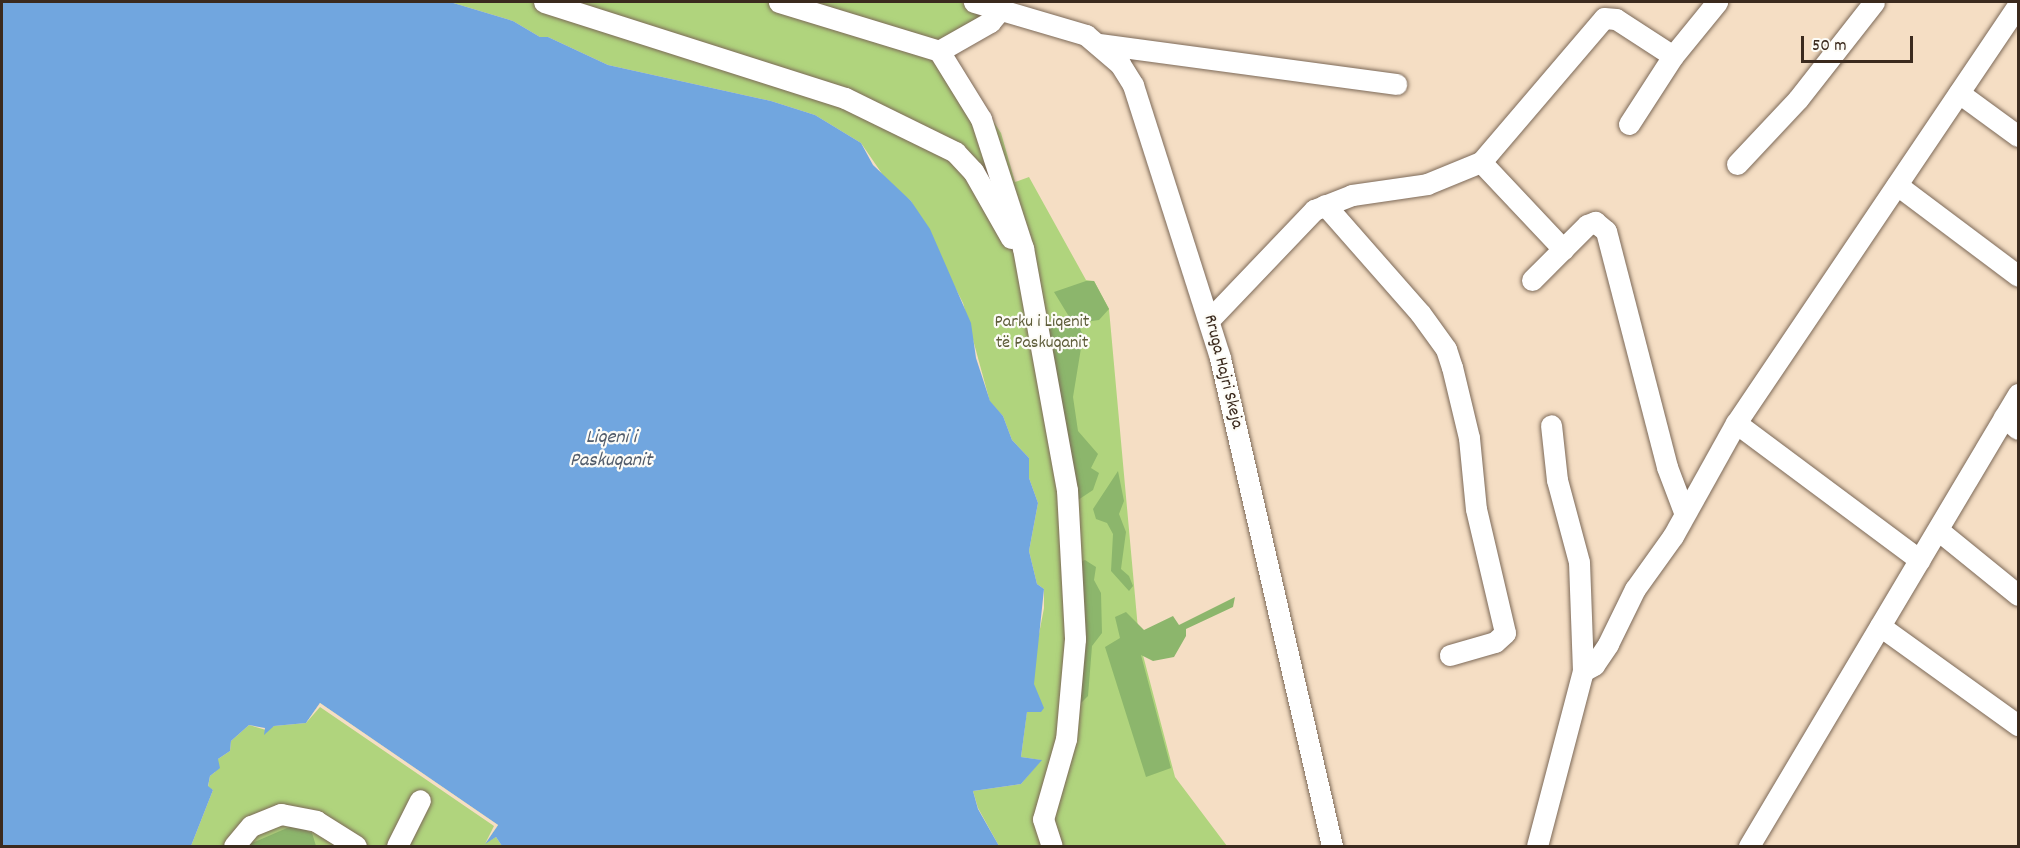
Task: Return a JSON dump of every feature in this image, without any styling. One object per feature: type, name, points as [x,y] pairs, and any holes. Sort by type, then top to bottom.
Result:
[{"type":"street","points":[[544,2],[845,98],[955,152],[973,171],[1007,234],[1023,248]]},
{"type":"street","points":[[778,2],[939,51],[981,119],[1023,248],[1067,490],[1075,618],[1066,739],[1043,819],[1052,846]]},
{"type":"street","name":"Rruga Hajri Skeja","points":[[974,2],[1086,35],[1100,44],[1120,64],[1145,113],[1210,319],[1332,846]]},
{"type":"street","points":[[1629,124],[1673,56],[1717,2]]},
{"type":"street","points":[[1737,164],[1798,99],[1874,2]]},
{"type":"street","points":[[1583,671],[1594,665],[1608,644],[1635,589],[1684,512],[1736,423],[2019,5]]},
{"type":"street","points":[[939,51],[1008,12]]},
{"type":"street","points":[[1210,319],[1300,225],[1325,205],[1352,195],[1427,184],[1482,162],[1604,18],[1616,19],[1673,56]]},
{"type":"street","points":[[1100,44],[1396,84]]},
{"type":"street","points":[[1959,93],[2019,136]]},
{"type":"street","points":[[1482,162],[1563,249]]},
{"type":"street","points":[[1897,185],[2019,276]]},
{"type":"street","points":[[1325,205],[1420,313],[1446,349],[1452,367],[1469,438],[1476,508],[1505,633],[1495,642],[1449,655]]},
{"type":"street","points":[[1532,280],[1587,225],[1595,222],[1606,231],[1667,467],[1684,512]]},
{"type":"street","points":[[1749,846],[1938,530],[2012,423],[2019,394]]},
{"type":"street","points":[[1736,423],[1920,560]]},
{"type":"street","points":[[1537,846],[1583,671],[1579,562],[1557,480],[1551,425]]},
{"type":"street","points":[[1938,530],[2019,595]]},
{"type":"street","points":[[1880,626],[2019,725]]},
{"type":"street","points":[[397,846],[420,800]]},
{"type":"street","points":[[234,846],[251,826],[281,814],[316,821],[356,846]]},
{"type":"green space","name":"Parku i Liqenit të Paskuqanit","points":[[450,2],[961,2],[982,17],[953,51],[954,62],[1001,133],[1015,182],[1029,177],[1086,280],[1094,281],[1109,309],[1139,640],[1175,777],[1227,846],[999,846],[978,808],[973,791],[1021,784],[1041,760],[1021,757],[1027,711],[1034,692],[1034,660],[1044,608],[1044,589],[1037,584],[1029,551],[1038,503],[1029,478],[1029,458],[1012,440],[1003,416],[990,402],[963,303],[911,201],[887,181],[861,143],[815,115],[771,101],[608,65],[548,37],[540,37],[513,21]]},
{"type":"green space","points":[[1086,281],[1094,281],[1109,309],[1099,320],[1078,323],[1083,336],[1073,397],[1078,431],[1098,454],[1091,468],[1099,473],[1093,490],[1078,500],[1046,332],[1068,315],[1054,292]]},
{"type":"green space","points":[[1118,471],[1124,501],[1119,514],[1126,532],[1121,569],[1129,576],[1133,586],[1129,591],[1111,571],[1113,534],[1107,523],[1096,519],[1093,509]]},
{"type":"green space","points":[[1085,560],[1096,567],[1094,580],[1101,593],[1102,633],[1092,646],[1088,696],[1080,704],[1076,700],[1084,597],[1079,562]]},
{"type":"green space","points":[[1235,597],[1233,607],[1186,629],[1186,636],[1174,657],[1153,661],[1141,655],[1171,768],[1146,777],[1105,647],[1120,638],[1115,617],[1126,612],[1144,630],[1173,616],[1179,625]]},
{"type":"green space","points":[[320,703],[498,825],[487,842],[496,837],[502,846],[191,846],[213,790],[208,787],[210,776],[215,772],[218,759],[230,751],[231,741],[249,725],[266,730],[274,726],[306,723]]},
{"type":"green space","points":[[294,825],[312,833],[316,846],[245,846]]},
{"type":"water","name":"Liqeni i Paskuqanit","points":[[2,2],[450,2],[513,21],[540,37],[548,37],[608,65],[771,101],[815,115],[861,143],[873,165],[911,201],[930,229],[971,323],[976,358],[990,401],[1003,416],[1012,440],[1029,458],[1029,478],[1038,503],[1029,551],[1037,584],[1044,589],[1034,684],[1044,708],[1041,712],[1027,712],[1021,757],[1042,760],[1021,784],[973,791],[978,809],[999,846],[502,846],[496,837],[485,844],[498,825],[320,703],[306,723],[274,726],[264,735],[265,728],[249,725],[231,741],[230,751],[218,759],[220,768],[210,776],[208,786],[213,790],[191,846],[2,846]]},
{"type":"pier","points":[[320,703],[498,825],[485,844],[494,826],[320,707],[306,723]]}]
